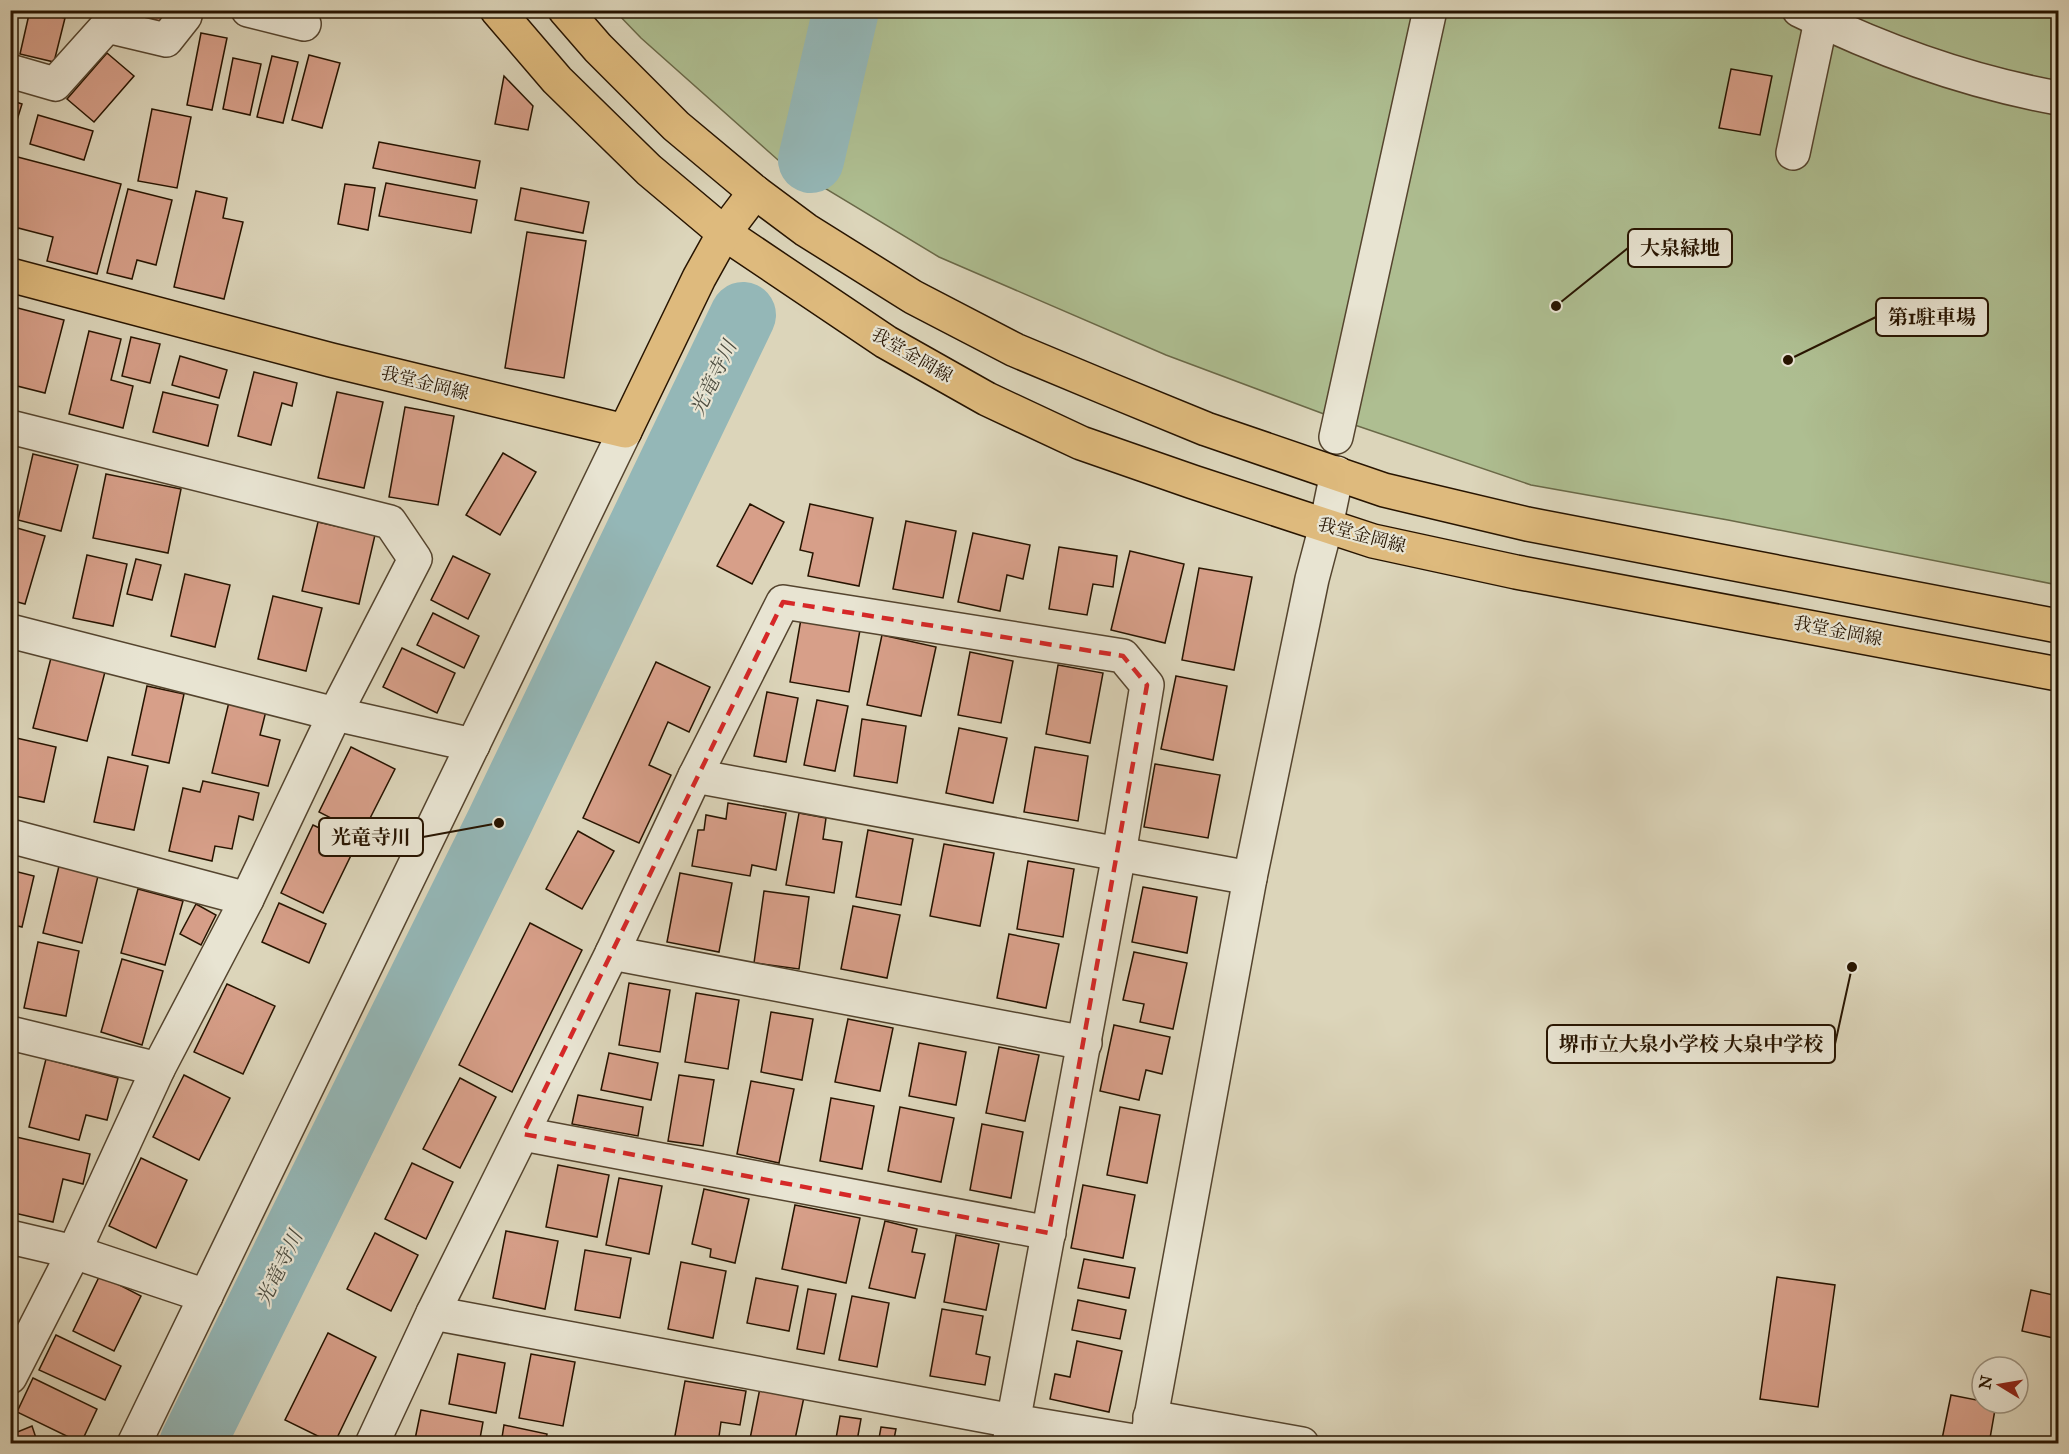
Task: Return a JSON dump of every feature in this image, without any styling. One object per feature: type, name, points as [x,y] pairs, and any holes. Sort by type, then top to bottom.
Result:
[{"type":"main road","name":"我堂金岡線","points":[[497,10],[557,80],[649,170],[724,233],[886,342],[987,399],[1081,442],[1373,541],[1516,572],[2058,674]]},
{"type":"main road","points":[[565,10],[597,48],[676,126],[755,192],[806,230],[913,297],[1015,350],[1206,429],[1384,490],[1527,524],[2058,626]]},
{"type":"main road","points":[[625,431],[699,278],[724,233],[755,192]]},
{"type":"main road","name":"我堂金岡線","points":[[10,275],[331,360],[625,431]]},
{"type":"street","points":[[10,71],[56,84],[104,18],[166,40],[185,16],[186,10]]},
{"type":"street","points":[[248,10],[304,24]]},
{"type":"street","points":[[1336,437],[1430,10]]},
{"type":"street","points":[[1793,153],[1810,16],[1928,64],[2031,93],[2058,98]]},
{"type":"street","points":[[10,427],[390,522],[415,559],[335,714],[248,899],[158,1069],[74,1252],[10,1377]]},
{"type":"street","points":[[134,1443],[625,431]]},
{"type":"street","points":[[1148,1434],[1250,878],[1312,579],[1337,473]]},
{"type":"street","points":[[372,1443],[433,1313],[612,953],[695,776],[783,602],[1123,656],[1147,686],[1085,1043],[1011,1432]]},
{"type":"street","points":[[10,631],[335,714],[473,745]]},
{"type":"street","points":[[695,776],[1250,878]]},
{"type":"street","points":[[10,836],[248,899]]},
{"type":"street","points":[[612,953],[1085,1043]]},
{"type":"street","points":[[10,1033],[158,1069]]},
{"type":"street","points":[[523,1134],[1049,1233]]},
{"type":"street","points":[[10,1237],[74,1252],[206,1296]]},
{"type":"street","points":[[433,1313],[1011,1432],[1148,1434],[1302,1443]]},
{"type":"highlighted area","points":[[783,602],[1123,656],[1147,685],[1049,1233],[523,1134]]},
{"type":"green space","points":[[615,11],[2058,11],[2058,585],[1728,520],[1531,485],[1340,420],[1166,355],[939,257],[778,160],[641,38]]},
{"type":"building","points":[[30,10],[65,18],[54,62],[20,54]]},
{"type":"building","points":[[113,10],[166,10],[163,22]]},
{"type":"building","points":[[347,10],[364,10],[363,15]]},
{"type":"building","points":[[201,33],[227,38],[212,110],[187,105]]},
{"type":"building","points":[[107,53],[134,76],[94,122],[67,99]]},
{"type":"building","points":[[309,55],[340,63],[322,128],[292,120]]},
{"type":"building","points":[[272,56],[298,62],[283,123],[257,117]]},
{"type":"building","points":[[233,58],[261,64],[250,115],[223,109]]},
{"type":"building","points":[[1731,69],[1772,76],[1760,135],[1719,128]]},
{"type":"building","points":[[504,76],[533,106],[528,130],[495,124]]},
{"type":"building","points":[[10,100],[22,104],[12,136],[10,136]]},
{"type":"building","points":[[152,109],[191,117],[177,188],[138,181]]},
{"type":"building","points":[[38,115],[93,131],[84,160],[30,144]]},
{"type":"building","points":[[379,142],[480,161],[475,188],[373,168]]},
{"type":"building","points":[[10,155],[121,184],[97,274],[47,261],[53,237],[18,228],[10,254]]},
{"type":"building","points":[[386,183],[477,200],[471,233],[379,216]]},
{"type":"building","points":[[345,184],[375,188],[368,230],[338,224]]},
{"type":"building","points":[[521,188],[589,202],[583,233],[515,220]]},
{"type":"building","points":[[128,189],[172,200],[156,265],[137,260],[132,279],[107,273]]},
{"type":"building","points":[[196,191],[227,198],[223,218],[243,222],[224,299],[174,287]]},
{"type":"building","points":[[527,232],[586,241],[564,378],[505,368]]},
{"type":"building","points":[[10,306],[64,320],[45,393],[17,386],[14,400],[10,399]]},
{"type":"building","points":[[89,331],[121,339],[111,380],[133,386],[123,428],[69,414]]},
{"type":"building","points":[[131,337],[160,344],[150,383],[122,376]]},
{"type":"building","points":[[180,356],[227,370],[219,398],[172,385]]},
{"type":"building","points":[[254,372],[297,383],[292,406],[282,403],[271,445],[238,436]]},
{"type":"building","points":[[163,392],[218,405],[208,446],[153,432]]},
{"type":"building","points":[[337,392],[383,402],[364,488],[318,478]]},
{"type":"building","points":[[405,407],[454,416],[438,505],[389,497]]},
{"type":"building","points":[[503,453],[536,472],[500,535],[466,515]]},
{"type":"building","points":[[33,454],[78,465],[61,531],[18,520]]},
{"type":"building","points":[[106,474],[181,489],[168,553],[93,538]]},
{"type":"building","points":[[750,504],[784,522],[752,584],[717,566]]},
{"type":"building","points":[[810,504],[873,518],[859,586],[808,576],[813,553],[800,550]]},
{"type":"building","points":[[906,521],[956,531],[943,598],[893,589]]},
{"type":"building","points":[[318,522],[375,535],[359,604],[302,591]]},
{"type":"building","points":[[10,526],[45,536],[25,604],[10,600]]},
{"type":"building","points":[[973,533],[1030,545],[1023,579],[1007,575],[1000,611],[958,602]]},
{"type":"building","points":[[1059,547],[1117,556],[1113,587],[1093,584],[1087,615],[1049,609]]},
{"type":"building","points":[[1130,551],[1184,564],[1165,643],[1111,630]]},
{"type":"building","points":[[87,555],[127,564],[113,626],[73,618]]},
{"type":"building","points":[[453,556],[490,574],[468,619],[431,600]]},
{"type":"building","points":[[136,559],[161,565],[152,600],[127,594]]},
{"type":"building","points":[[1199,568],[1252,577],[1234,670],[1182,660]]},
{"type":"building","points":[[185,574],[230,585],[215,647],[171,636]]},
{"type":"building","points":[[273,596],[322,608],[306,671],[258,659]]},
{"type":"building","points":[[433,613],[479,636],[464,668],[417,645]]},
{"type":"building","points":[[801,619],[860,630],[849,692],[790,682]]},
{"type":"building","points":[[882,635],[936,647],[921,716],[867,705]]},
{"type":"building","points":[[402,648],[455,673],[437,713],[383,687]]},
{"type":"building","points":[[970,652],[1013,661],[1001,723],[958,715]]},
{"type":"building","points":[[52,654],[106,668],[87,741],[33,728]]},
{"type":"building","points":[[656,662],[710,687],[689,732],[668,722],[649,765],[671,775],[639,843],[583,818]]},
{"type":"building","points":[[1058,665],[1103,673],[1090,743],[1046,734]]},
{"type":"building","points":[[1176,676],[1227,686],[1213,760],[1161,749]]},
{"type":"building","points":[[147,686],[184,694],[169,763],[132,755]]},
{"type":"building","points":[[767,692],[798,698],[786,762],[754,756]]},
{"type":"building","points":[[817,700],[848,706],[835,771],[804,765]]},
{"type":"building","points":[[229,702],[266,711],[260,735],[280,740],[268,786],[212,773]]},
{"type":"building","points":[[862,719],[906,726],[897,783],[854,776]]},
{"type":"building","points":[[959,728],[1007,738],[993,803],[946,793]]},
{"type":"building","points":[[12,737],[56,747],[44,802],[10,795]]},
{"type":"building","points":[[351,747],[395,769],[362,834],[319,812]]},
{"type":"building","points":[[1035,747],[1088,756],[1078,821],[1024,812]]},
{"type":"building","points":[[108,757],[148,766],[134,830],[94,822]]},
{"type":"building","points":[[1155,764],[1220,775],[1208,838],[1144,827]]},
{"type":"building","points":[[203,781],[259,793],[253,820],[239,816],[232,849],[215,846],[212,861],[169,851],[183,788],[200,792]]},
{"type":"building","points":[[728,803],[786,813],[776,870],[752,865],[750,876],[692,866],[698,830],[704,830],[706,815],[726,819]]},
{"type":"building","points":[[799,813],[826,818],[823,839],[842,842],[834,893],[786,885]]},
{"type":"building","points":[[313,825],[356,845],[323,913],[281,893]]},
{"type":"building","points":[[868,830],[913,839],[901,905],[856,897]]},
{"type":"building","points":[[578,831],[614,851],[582,909],[546,889]]},
{"type":"building","points":[[944,844],[994,853],[980,926],[930,916]]},
{"type":"building","points":[[1028,861],[1074,869],[1063,937],[1017,929]]},
{"type":"building","points":[[59,866],[98,876],[82,943],[43,933]]},
{"type":"building","points":[[10,870],[34,876],[22,927],[10,924]]},
{"type":"building","points":[[680,873],[732,883],[719,952],[667,942]]},
{"type":"building","points":[[1143,887],[1197,897],[1187,953],[1132,942]]},
{"type":"building","points":[[138,889],[183,901],[165,965],[121,953]]},
{"type":"building","points":[[764,891],[809,897],[799,969],[754,963]]},
{"type":"building","points":[[279,903],[326,924],[309,963],[262,942]]},
{"type":"building","points":[[196,904],[216,915],[201,945],[180,934]]},
{"type":"building","points":[[853,906],[900,915],[887,978],[841,969]]},
{"type":"building","points":[[530,923],[582,950],[512,1092],[459,1065]]},
{"type":"building","points":[[1009,934],[1059,944],[1046,1008],[997,998]]},
{"type":"building","points":[[38,942],[79,951],[66,1016],[24,1008]]},
{"type":"building","points":[[1134,952],[1187,963],[1173,1029],[1140,1022],[1144,1004],[1123,1000]]},
{"type":"building","points":[[122,959],[163,971],[142,1045],[101,1032]]},
{"type":"building","points":[[629,983],[670,990],[660,1052],[619,1045]]},
{"type":"building","points":[[227,984],[275,1006],[243,1074],[194,1052]]},
{"type":"building","points":[[696,993],[739,1000],[728,1069],[685,1062]]},
{"type":"building","points":[[771,1012],[813,1019],[802,1080],[761,1072]]},
{"type":"building","points":[[848,1019],[893,1028],[880,1091],[835,1082]]},
{"type":"building","points":[[1114,1025],[1170,1037],[1162,1074],[1146,1070],[1139,1100],[1100,1091]]},
{"type":"building","points":[[919,1043],[966,1052],[956,1105],[909,1096]]},
{"type":"building","points":[[999,1047],[1039,1055],[1025,1121],[986,1113]]},
{"type":"building","points":[[609,1053],[658,1063],[651,1100],[601,1090]]},
{"type":"building","points":[[46,1059],[118,1078],[107,1120],[86,1115],[79,1140],[29,1127]]},
{"type":"building","points":[[184,1075],[230,1098],[199,1160],[153,1137]]},
{"type":"building","points":[[679,1075],[714,1080],[703,1146],[668,1141]]},
{"type":"building","points":[[460,1078],[496,1097],[460,1168],[423,1149]]},
{"type":"building","points":[[751,1081],[794,1089],[779,1163],[737,1154]]},
{"type":"building","points":[[578,1095],[643,1107],[638,1136],[572,1124]]},
{"type":"building","points":[[831,1098],[874,1106],[862,1169],[820,1161]]},
{"type":"building","points":[[900,1107],[954,1118],[941,1182],[888,1171]]},
{"type":"building","points":[[1120,1107],[1160,1115],[1147,1183],[1107,1175]]},
{"type":"building","points":[[982,1124],[1023,1132],[1011,1198],[970,1190]]},
{"type":"building","points":[[12,1136],[90,1154],[83,1184],[63,1179],[53,1222],[10,1212]]},
{"type":"building","points":[[141,1158],[187,1180],[156,1248],[109,1226]]},
{"type":"building","points":[[412,1163],[453,1182],[426,1239],[385,1219]]},
{"type":"building","points":[[558,1165],[609,1175],[597,1237],[546,1227]]},
{"type":"building","points":[[619,1178],[662,1186],[649,1254],[606,1245]]},
{"type":"building","points":[[1083,1185],[1135,1195],[1123,1258],[1071,1248]]},
{"type":"building","points":[[704,1189],[749,1199],[735,1263],[710,1257],[711,1249],[692,1244]]},
{"type":"building","points":[[795,1205],[860,1218],[846,1283],[782,1269]]},
{"type":"building","points":[[885,1221],[917,1229],[912,1252],[925,1254],[915,1298],[869,1288]]},
{"type":"building","points":[[506,1231],[558,1241],[545,1309],[493,1298]]},
{"type":"building","points":[[375,1233],[418,1255],[391,1311],[347,1289]]},
{"type":"building","points":[[956,1235],[999,1244],[986,1310],[944,1302]]},
{"type":"building","points":[[585,1250],[631,1258],[620,1318],[575,1310]]},
{"type":"building","points":[[1084,1259],[1135,1268],[1129,1298],[1078,1288]]},
{"type":"building","points":[[681,1262],[726,1271],[713,1338],[668,1329]]},
{"type":"building","points":[[100,1275],[141,1296],[114,1351],[73,1331]]},
{"type":"building","points":[[1777,1277],[1835,1285],[1818,1407],[1760,1399]]},
{"type":"building","points":[[756,1278],[798,1286],[789,1331],[747,1323]]},
{"type":"building","points":[[808,1289],[836,1294],[824,1354],[797,1349]]},
{"type":"building","points":[[2031,1290],[2058,1296],[2058,1339],[2022,1331]]},
{"type":"building","points":[[852,1296],[889,1303],[877,1367],[839,1360]]},
{"type":"building","points":[[1078,1300],[1126,1310],[1120,1339],[1072,1330]]},
{"type":"building","points":[[942,1309],[983,1316],[976,1354],[990,1357],[985,1385],[930,1376]]},
{"type":"building","points":[[328,1333],[376,1357],[334,1444],[285,1420]]},
{"type":"building","points":[[56,1335],[121,1366],[105,1400],[39,1370]]},
{"type":"building","points":[[1077,1341],[1122,1351],[1109,1412],[1050,1399],[1055,1374],[1070,1377]]},
{"type":"building","points":[[458,1354],[505,1363],[496,1413],[449,1404]]},
{"type":"building","points":[[531,1354],[575,1362],[563,1426],[519,1418]]},
{"type":"building","points":[[33,1378],[97,1409],[81,1443],[17,1412]]},
{"type":"building","points":[[685,1381],[746,1391],[740,1425],[721,1422],[718,1444],[689,1444],[674,1441]]},
{"type":"building","points":[[760,1388],[804,1397],[794,1444],[749,1444]]},
{"type":"building","points":[[1951,1395],[1970,1399],[1970,1415],[1994,1415],[1989,1444],[1941,1444]]},
{"type":"building","points":[[421,1410],[483,1422],[479,1444],[414,1444]]},
{"type":"building","points":[[840,1416],[861,1419],[857,1441],[870,1444],[835,1444]]},
{"type":"building","points":[[504,1425],[547,1434],[545,1444],[501,1444]]},
{"type":"building","points":[[32,1426],[38,1444],[10,1444],[10,1435]]},
{"type":"building","points":[[881,1427],[896,1429],[893,1444],[878,1444]]},
{"type":"building","points":[[578,1439],[601,1444],[578,1444]]},
{"type":"waterway","name":"光竜寺川","points":[[811,160],[846,10]]},
{"type":"waterway","name":"光竜寺川","points":[[192,1444],[499,823],[743,315]]},
{"type":"place","name":"大泉緑地","points":[[1556,306]]},
{"type":"place","name":"第1駐車場","points":[[1788,360]]},
{"type":"place","name":"光竜寺川","points":[[499,823]]},
{"type":"place","name":"堺市立大泉小学校 大泉中学校","points":[[1852,967]]}]
